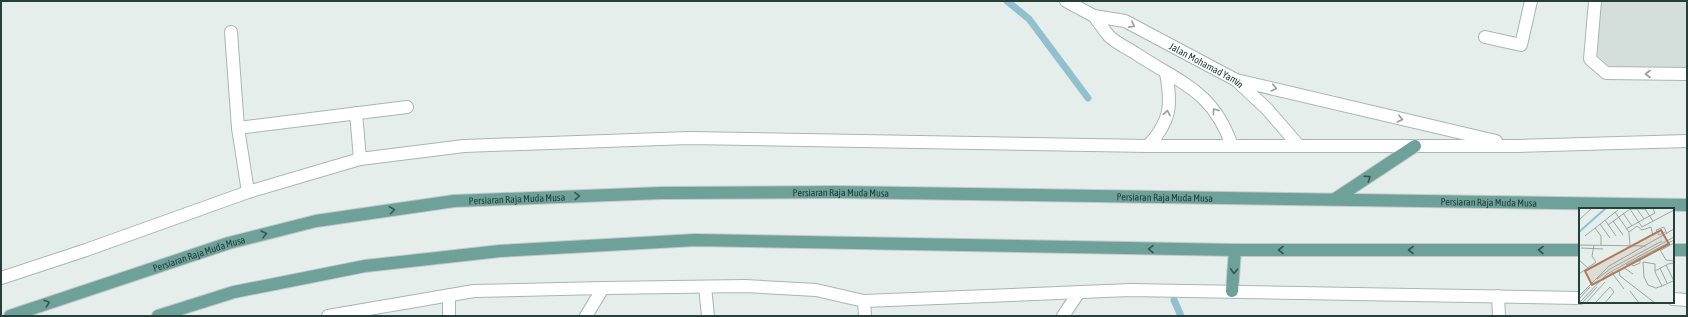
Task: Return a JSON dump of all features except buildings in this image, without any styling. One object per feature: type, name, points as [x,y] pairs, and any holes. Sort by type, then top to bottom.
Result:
[{"type":"main road","points":[[1335,199],[1415,146]]},
{"type":"main road","name":"Persiaran Raja Muda Musa","points":[[10,316],[102,284],[243,240],[316,221],[454,201],[661,193],[828,192],[1687,205]]},
{"type":"main road","points":[[158,316],[234,292],[365,266],[508,250],[694,240],[1235,250],[1579,250]]},
{"type":"main road","points":[[1232,291],[1235,250]]},
{"type":"main road","points":[[1674,250],[1687,250]]},
{"type":"street","name":"Jalan Mohamad Yamin","points":[[1066,1],[1094,16],[1125,21],[1236,80],[1267,109],[1299,146]]},
{"type":"street","points":[[1485,37],[1521,44],[1531,1]]},
{"type":"street","points":[[1595,1],[1590,58],[1606,73],[1687,74]]},
{"type":"street","name":"Jalan Mohamad Yamin","points":[[1094,16],[1110,37],[1192,88],[1205,99],[1217,113],[1227,130],[1232,146]]},
{"type":"street","points":[[231,32],[238,128],[248,192]]},
{"type":"street","points":[[1148,146],[1159,134],[1167,119],[1170,96],[1166,73]]},
{"type":"street","points":[[1236,80],[1517,146]]},
{"type":"street","points":[[238,128],[407,107]]},
{"type":"street","points":[[356,113],[360,159]]},
{"type":"street","points":[[1,278],[86,250],[248,192],[360,159],[464,146],[689,138],[1148,146],[1517,146],[1687,141]]},
{"type":"street","points":[[328,316],[474,291],[603,288],[745,286],[816,290],[864,301],[1130,290],[1579,298]]},
{"type":"street","points":[[705,287],[708,316]]},
{"type":"street","points":[[586,316],[603,288]]},
{"type":"street","points":[[1063,316],[1079,292]]},
{"type":"street","points":[[448,316],[449,295]]},
{"type":"street","points":[[1498,296],[1498,316]]},
{"type":"street","points":[[1674,299],[1687,300]]},
{"type":"street","points":[[864,301],[865,316]]},
{"type":"shaded area","points":[[1601,1],[1687,1],[1687,68],[1610,67],[1597,55]]},
{"type":"waterway","points":[[1007,1],[1029,19],[1088,98]]},
{"type":"waterway","points":[[1174,300],[1181,316]]}]
